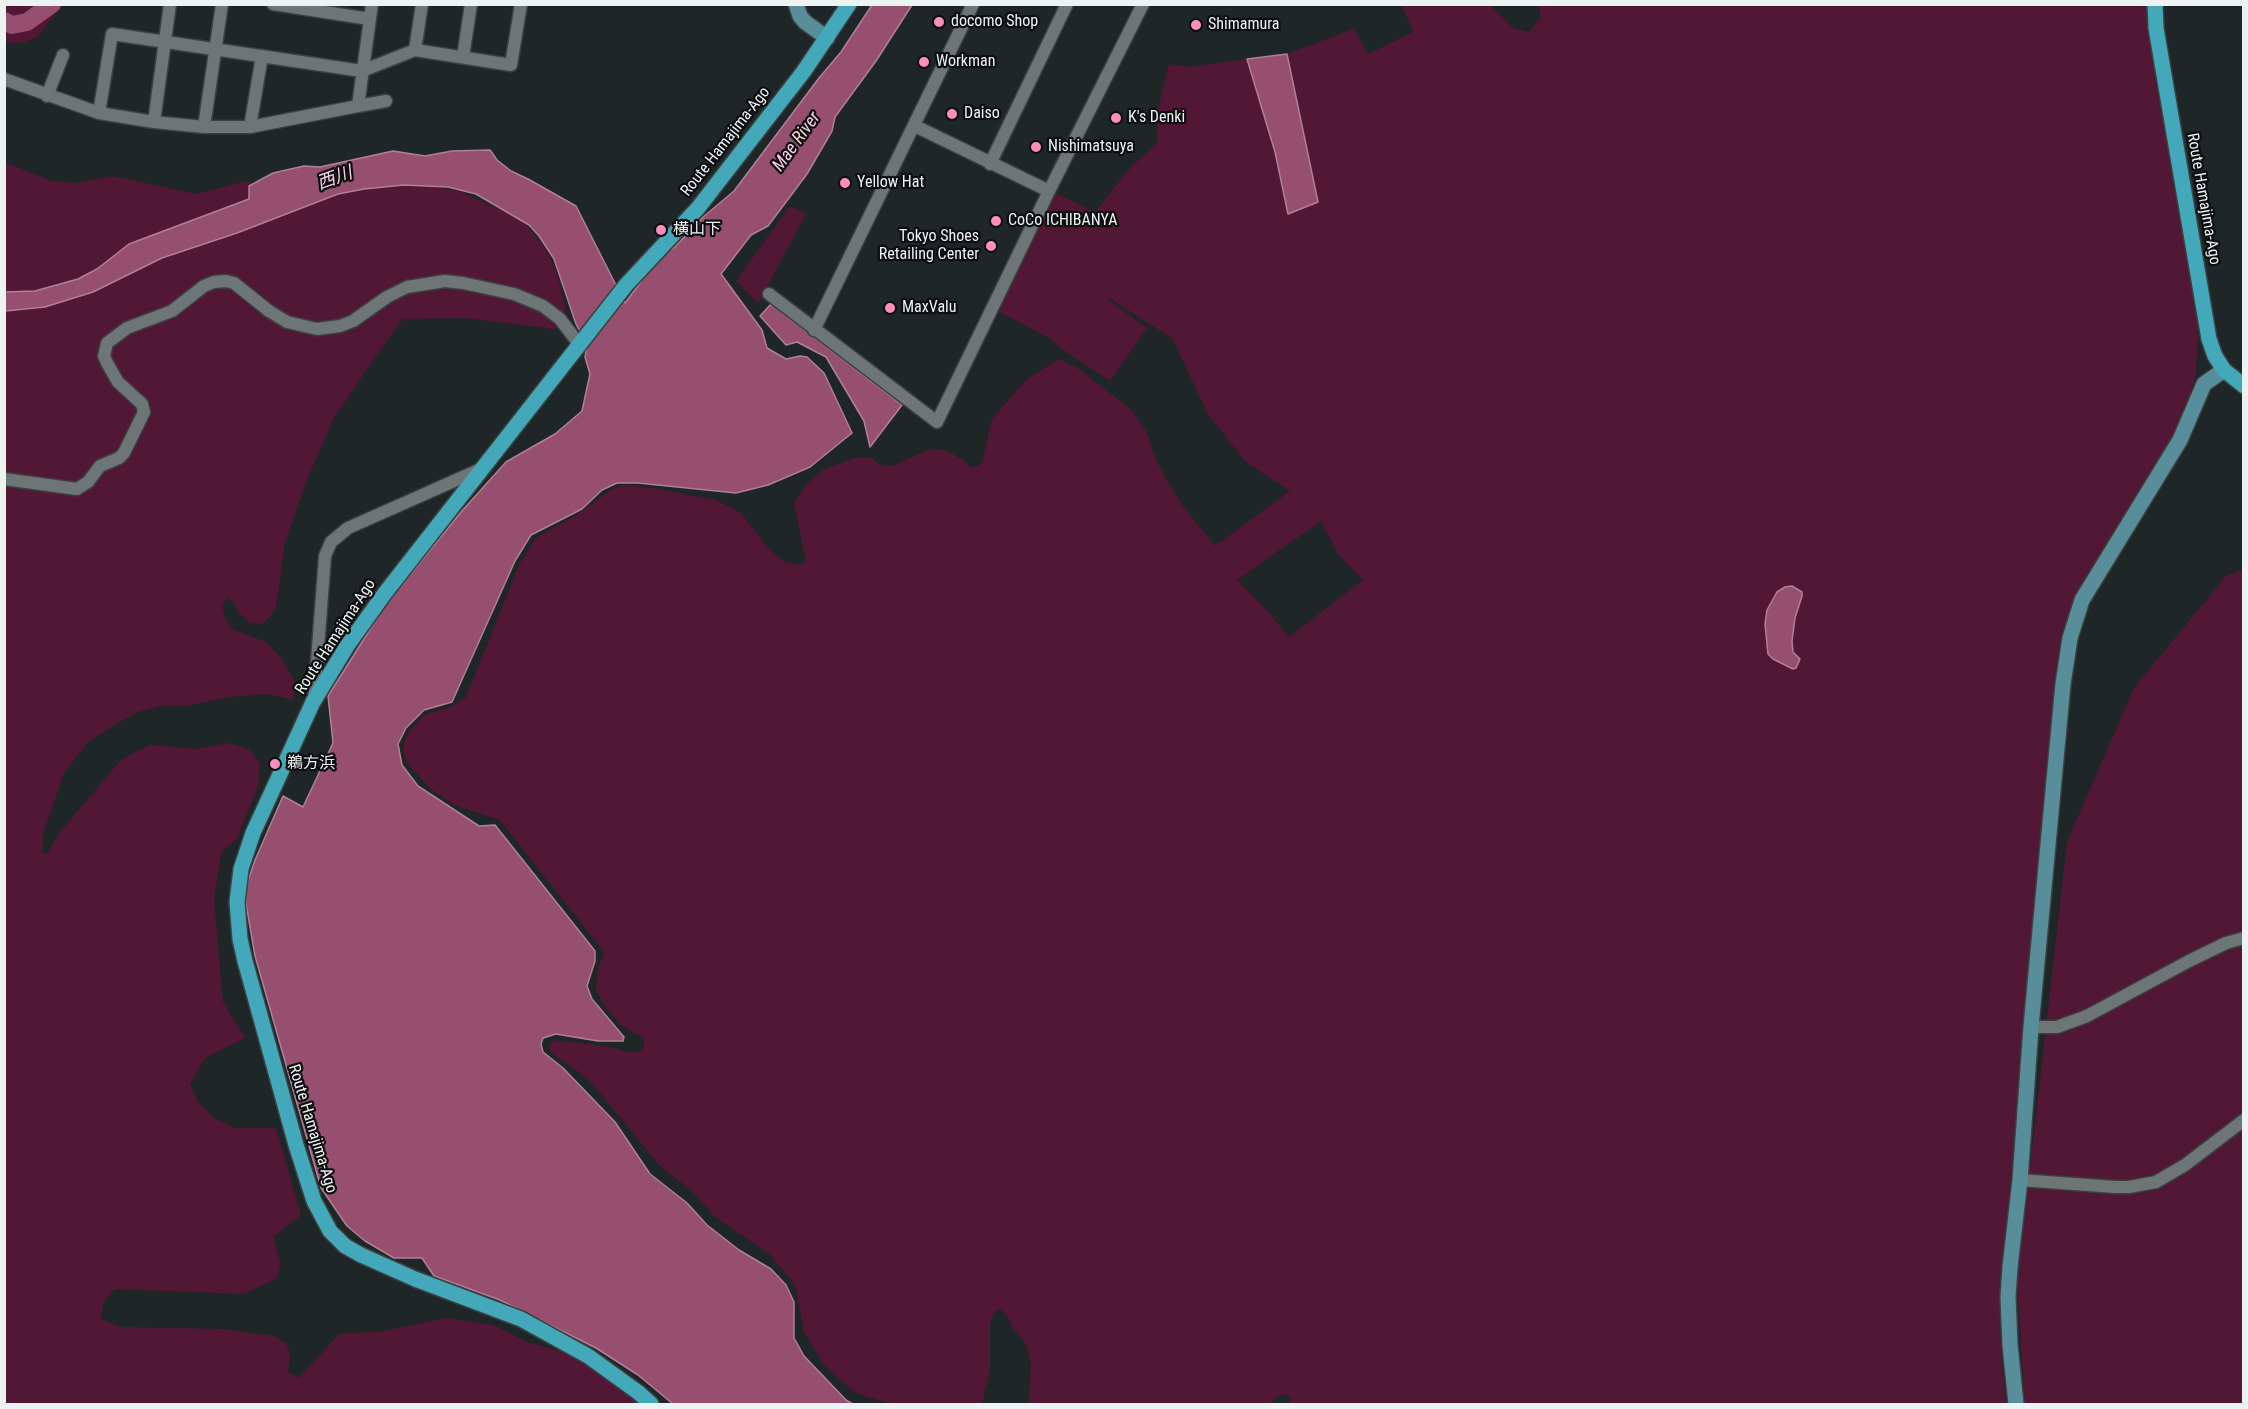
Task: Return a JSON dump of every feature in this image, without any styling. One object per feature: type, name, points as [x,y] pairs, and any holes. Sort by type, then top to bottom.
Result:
[{"type":"main road","name":"Route Hamajima-Ago","points":[[651,1404],[588,1356],[521,1319],[415,1279],[353,1251],[337,1238],[322,1218],[314,1201],[296,1146],[244,961],[237,902],[241,869],[253,832],[313,702],[347,646],[385,593],[626,285],[698,208],[827,38],[849,4]]},
{"type":"main road","name":"Route Hamajima-Ago","points":[[2155,4],[2156,28],[2209,339],[2215,356],[2224,370],[2244,386]]},
{"type":"street","points":[[154,122],[170,4]]},
{"type":"street","points":[[204,127],[222,4]]},
{"type":"street","points":[[273,4],[370,19]]},
{"type":"street","points":[[358,106],[372,4]]},
{"type":"street","points":[[415,50],[422,4]]},
{"type":"street","points":[[463,57],[471,4]]},
{"type":"street","points":[[99,113],[112,34],[362,71],[415,50],[511,65],[520,4]]},
{"type":"street","points":[[796,4],[805,22],[827,38]]},
{"type":"street","points":[[814,330],[973,4]]},
{"type":"street","points":[[990,164],[1067,4]]},
{"type":"street","points":[[769,294],[937,422],[1143,4]]},
{"type":"street","points":[[47,96],[63,55]]},
{"type":"street","points":[[250,127],[262,56]]},
{"type":"street","points":[[4,80],[99,113],[204,127],[250,127],[386,101]]},
{"type":"street","points":[[915,126],[1049,191]]},
{"type":"street","points":[[4,478],[77,489],[88,482],[100,466],[124,453],[143,416],[144,408],[138,399],[118,382],[107,363],[104,356],[107,343],[127,328],[172,311],[204,286],[214,282],[234,283],[287,322],[317,329],[340,326],[353,321],[387,297],[407,287],[445,281],[463,283],[514,294],[543,306],[560,319],[581,342]]},
{"type":"street","points":[[2016,1404],[2008,1297],[2063,684],[2070,638],[2082,600],[2180,440],[2204,384],[2224,370]]},
{"type":"street","points":[[313,702],[325,556],[331,542],[348,528],[485,467]]},
{"type":"street","points":[[2031,1027],[2057,1027],[2086,1016],[2196,957],[2226,943],[2244,938]]},
{"type":"street","points":[[2020,1180],[2129,1187],[2156,1182],[2185,1165],[2244,1120]]},
{"type":"shaded area","points":[[1538,4],[2149,5],[2198,328],[2196,374],[2183,421],[2079,589],[2062,631],[2000,1295],[2001,1354],[2006,1404],[1290,1404],[1289,1396],[1282,1394],[1271,1404],[1029,1404],[1031,1364],[1028,1351],[1007,1315],[999,1309],[994,1312],[990,1322],[990,1371],[982,1404],[893,1404],[864,1396],[852,1390],[824,1365],[804,1332],[795,1284],[769,1254],[714,1216],[692,1191],[660,1166],[592,1083],[551,1053],[548,1045],[555,1040],[607,1046],[628,1052],[639,1052],[644,1043],[643,1038],[621,1025],[606,1008],[596,990],[597,972],[604,952],[500,820],[454,805],[432,790],[406,762],[403,750],[405,740],[410,730],[424,715],[453,706],[466,697],[520,563],[536,538],[575,516],[611,490],[623,485],[716,500],[741,513],[767,547],[785,562],[800,565],[806,561],[794,504],[805,486],[823,470],[854,458],[872,458],[880,465],[893,466],[929,449],[945,450],[965,461],[971,468],[978,466],[982,463],[992,419],[1027,379],[1059,359],[1076,367],[1131,409],[1146,431],[1155,458],[1182,505],[1215,546],[1290,491],[1246,462],[1207,413],[1173,339],[1111,299],[1107,299],[1147,328],[1110,381],[1049,338],[994,309],[1054,192],[1095,212],[1131,167],[1157,143],[1158,109],[1169,64],[1189,67],[1247,59],[1275,152],[1289,214],[1318,202],[1287,54],[1354,29],[1368,54],[1413,32],[1402,5],[1490,5],[1513,28],[1529,32],[1541,17]],"holes":[[[1321,521],[1338,554],[1363,580],[1289,637],[1237,580]]]},
{"type":"shaded area","points":[[4,5],[62,5],[38,37],[21,43],[5,42]]},
{"type":"shaded area","points":[[4,162],[52,181],[77,183],[113,176],[196,194],[247,181],[307,204],[354,187],[405,182],[458,191],[521,219],[543,245],[556,270],[564,301],[566,322],[553,329],[465,318],[403,319],[334,418],[308,477],[285,542],[276,607],[270,617],[262,624],[250,623],[228,598],[222,605],[225,618],[232,629],[266,642],[282,659],[295,682],[293,700],[268,694],[229,697],[186,706],[160,706],[138,712],[88,742],[64,773],[43,834],[42,853],[47,854],[60,832],[121,760],[150,745],[194,749],[229,743],[249,749],[260,764],[258,786],[237,839],[221,852],[214,900],[223,1002],[245,1038],[205,1058],[190,1084],[198,1102],[215,1119],[235,1128],[276,1128],[301,1215],[273,1237],[281,1264],[277,1278],[244,1294],[115,1289],[103,1303],[101,1319],[121,1327],[222,1329],[274,1336],[286,1343],[290,1353],[288,1372],[299,1378],[340,1333],[378,1332],[447,1318],[493,1325],[525,1341],[572,1355],[656,1404],[5,1404]]},
{"type":"shaded area","points":[[790,206],[806,214],[758,304],[736,281]]},
{"type":"shaded area","points":[[2243,570],[2243,1404],[2025,1404],[2017,1282],[2067,842],[2134,688],[2226,576]]},
{"type":"water","name":"Mae River","points":[[872,5],[912,5],[876,61],[835,117],[832,131],[807,174],[768,226],[751,235],[721,274],[762,330],[767,348],[786,359],[807,357],[824,373],[852,433],[810,467],[768,485],[736,493],[617,483],[602,490],[582,509],[531,535],[515,561],[452,702],[424,710],[406,728],[398,744],[402,765],[418,786],[479,826],[495,825],[595,951],[595,961],[587,986],[592,999],[624,1037],[623,1041],[598,1041],[556,1034],[543,1038],[541,1044],[543,1052],[563,1068],[615,1122],[650,1174],[687,1203],[707,1225],[739,1250],[771,1269],[786,1285],[794,1302],[794,1338],[804,1356],[846,1400],[853,1404],[673,1404],[638,1375],[596,1348],[500,1300],[434,1276],[422,1258],[394,1258],[365,1241],[347,1226],[321,1188],[255,956],[244,892],[255,860],[283,796],[303,807],[333,743],[328,696],[384,607],[461,512],[506,462],[555,434],[582,411],[590,374],[585,357],[587,345],[576,324],[554,259],[529,225],[476,194],[448,187],[404,185],[338,194],[237,233],[162,258],[93,292],[45,307],[5,311],[4,292],[35,291],[78,279],[97,269],[129,244],[249,199],[249,186],[273,173],[304,166],[320,167],[393,151],[425,156],[452,151],[490,150],[497,160],[511,171],[576,206],[625,303],[662,254],[675,247],[702,218],[734,191],[841,52]]},
{"type":"water","points":[[1287,54],[1318,202],[1288,214],[1275,152],[1247,59]]},
{"type":"water","points":[[771,304],[902,405],[870,447],[864,421],[826,357],[797,342],[786,345],[760,316]]},
{"type":"water","points":[[1792,586],[1802,592],[1792,641],[1793,652],[1800,659],[1796,668],[1793,669],[1768,654],[1765,624],[1767,610],[1777,592]]},
{"type":"waterway","name":"西川","points":[[4,21],[12,25],[27,22],[52,4]]},
{"type":"place","name":"docomo Shop","points":[[939,22]]},
{"type":"place","name":"Shimamura","points":[[1196,25]]},
{"type":"place","name":"Workman","points":[[924,62]]},
{"type":"place","name":"Daiso","points":[[952,114]]},
{"type":"place","name":"K's Denki","points":[[1116,118]]},
{"type":"place","name":"Nishimatsuya","points":[[1036,147]]},
{"type":"place","name":"Yellow Hat","points":[[845,183]]},
{"type":"place","name":"CoCo ICHIBANYA","points":[[996,221]]},
{"type":"place","name":"横山下","points":[[661,230]]},
{"type":"place","name":"Tokyo Shoes Retailing Center","points":[[991,246]]},
{"type":"place","name":"MaxValu","points":[[890,308]]},
{"type":"place","name":"鵜方浜","points":[[275,764]]}]
